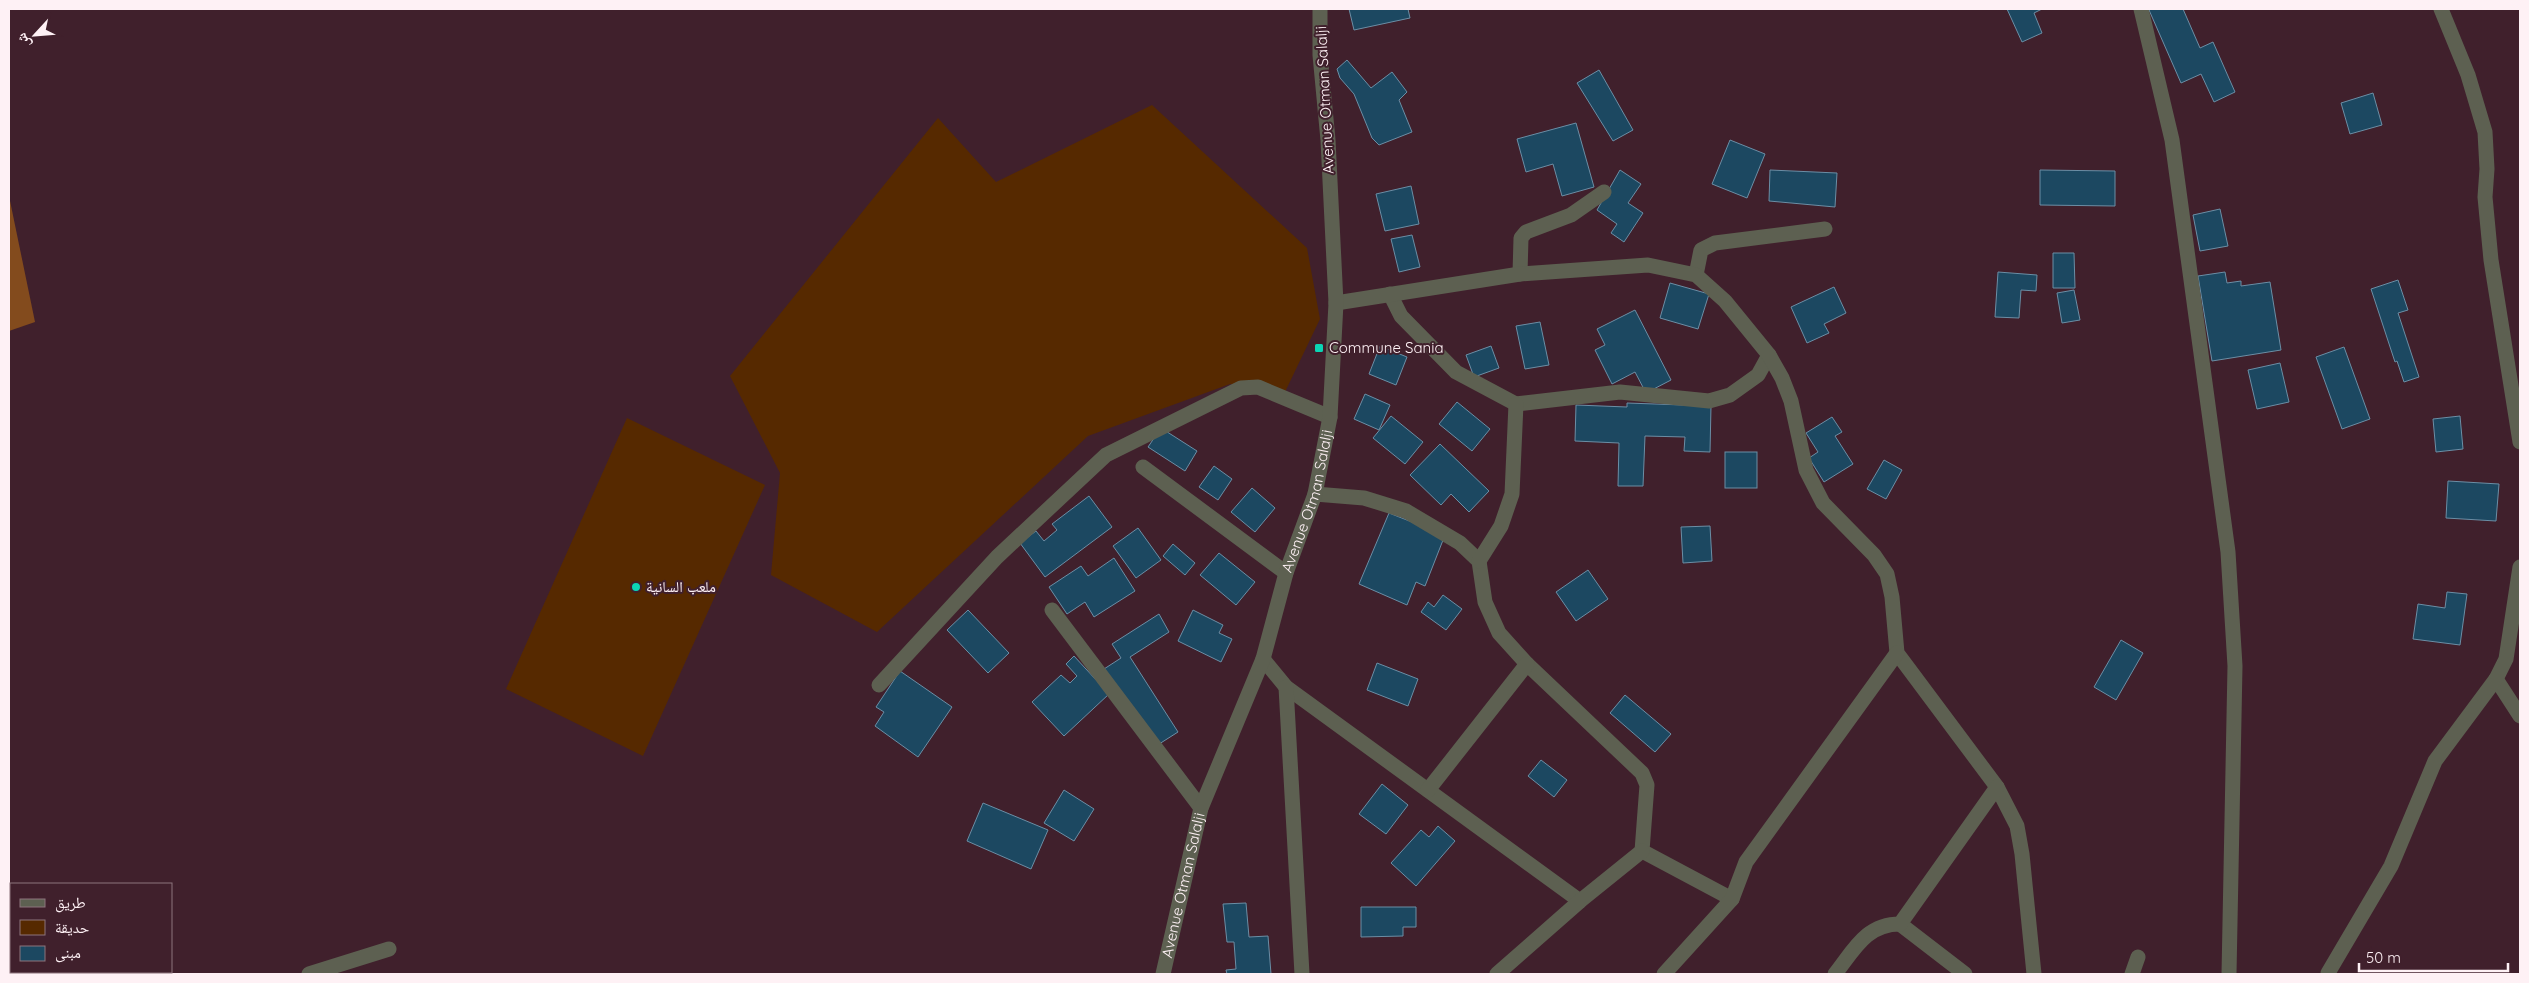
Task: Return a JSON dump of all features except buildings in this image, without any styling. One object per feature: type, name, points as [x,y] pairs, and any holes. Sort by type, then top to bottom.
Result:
[{"type":"street","name":"Avenue Otman Salalji","points":[[1163,974],[1201,808],[1263,659],[1286,573],[1315,494],[1330,417],[1336,302],[1328,140],[1320,55],[1320,9]]},
{"type":"street","points":[[2140,9],[2172,140],[2228,552],[2235,666],[2229,974]]},
{"type":"street","points":[[2441,9],[2468,75],[2485,132],[2487,169],[2485,197],[2491,260],[2520,442]]},
{"type":"street","points":[[1520,274],[1521,238],[1526,232],[1571,215],[1604,192]]},
{"type":"street","points":[[1696,275],[1701,250],[1715,243],[1825,229]]},
{"type":"street","points":[[1336,302],[1520,274],[1648,265],[1696,275],[1725,301],[1770,355],[1791,401],[1806,470],[1823,503],[1874,555],[1886,574],[1892,597],[1897,653],[1997,787],[2017,826],[2022,854],[2034,974]]},
{"type":"street","points":[[1390,294],[1401,316],[1456,372],[1516,404],[1620,392],[1709,401],[1730,395],[1758,375],[1770,355]]},
{"type":"street","points":[[879,685],[996,557],[1106,455],[1241,388],[1258,387],[1330,417]]},
{"type":"street","points":[[1479,561],[1501,526],[1512,494],[1516,404]]},
{"type":"street","points":[[1143,467],[1286,573]]},
{"type":"street","points":[[1315,494],[1364,498],[1406,511],[1460,543],[1479,561],[1485,602],[1498,633],[1527,664],[1642,773],[1647,791],[1642,851],[1580,901],[1497,974]]},
{"type":"street","points":[[2329,974],[2391,866],[2436,761],[2496,679],[2506,659],[2520,567]]},
{"type":"street","points":[[1052,610],[1201,808]]},
{"type":"street","points":[[1664,974],[1732,899],[1746,862],[1897,653]]},
{"type":"street","points":[[1263,659],[1286,687],[1580,901]]},
{"type":"street","points":[[1428,790],[1527,664]]},
{"type":"street","points":[[2496,679],[2520,716]]},
{"type":"street","points":[[1286,687],[1302,974]]},
{"type":"street","points":[[1900,924],[1997,787]]},
{"type":"street","points":[[1642,851],[1732,899]]},
{"type":"street","points":[[1834,974],[1867,934],[1885,924],[1900,924],[1965,974]]},
{"type":"street","points":[[309,974],[388,950]]},
{"type":"street","points":[[2132,974],[2138,957]]},
{"type":"green space","points":[[1152,105],[1307,248],[1320,319],[1285,392],[1230,384],[1088,436],[877,632],[771,575],[780,473],[730,376],[938,118],[996,182]]},
{"type":"green space","name":"ملعب السانية","points":[[627,418],[765,485],[643,756],[506,689]]},
{"type":"shaded area","points":[[9,196],[35,322],[9,331]]},
{"type":"place","name":"Commune Sania","points":[[1319,348]]},
{"type":"place","name":"ملعب السانية","points":[[636,587]]}]
